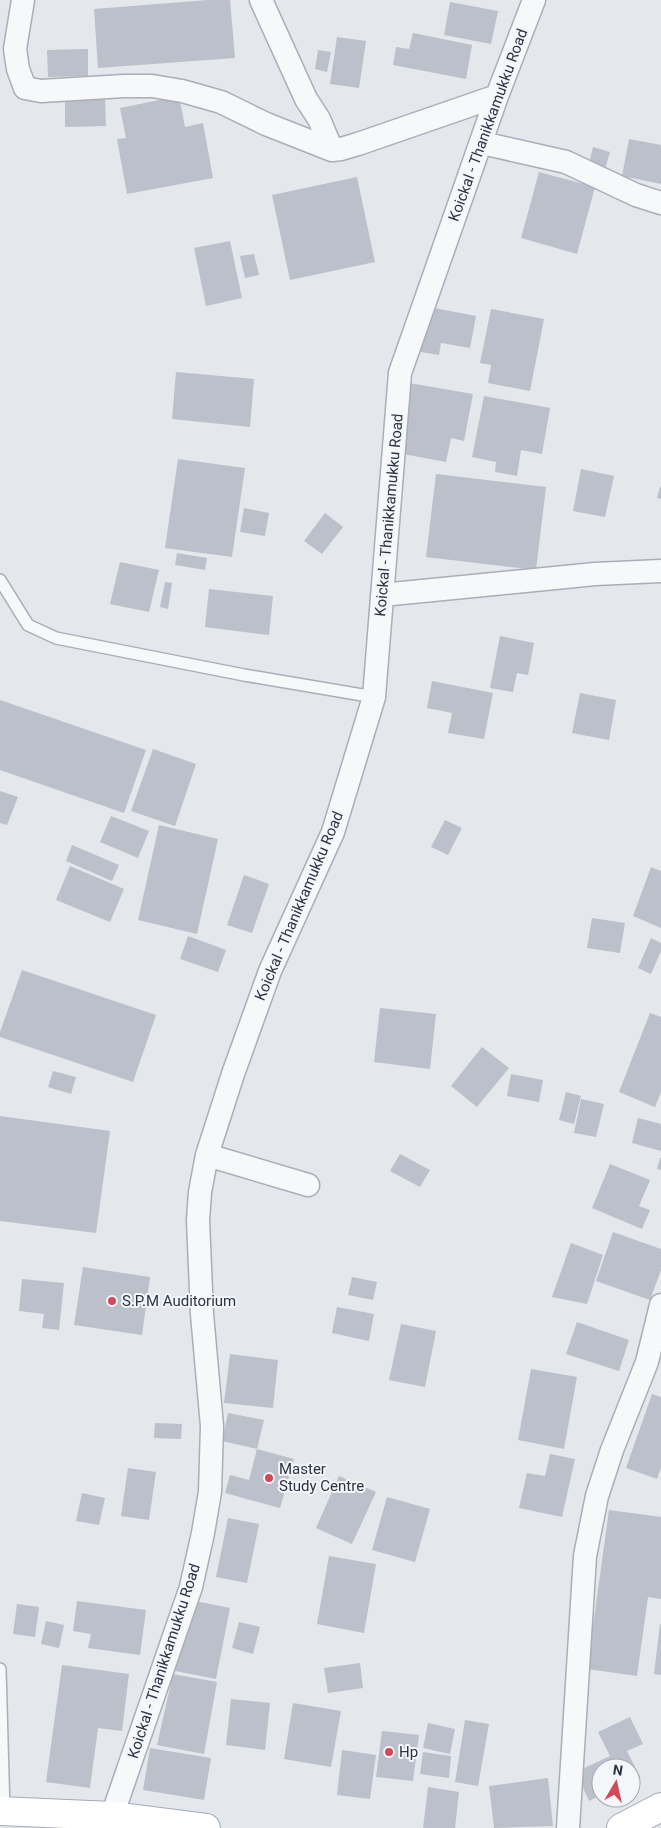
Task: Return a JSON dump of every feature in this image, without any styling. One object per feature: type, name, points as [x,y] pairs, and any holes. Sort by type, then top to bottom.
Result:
[{"type":"main road","points":[[621,1828],[661,1807]]},
{"type":"main road","points":[[2,1812],[54,1821],[112,1816],[206,1828]]},
{"type":"street","points":[[23,0],[15,49],[18,69],[25,88],[41,91],[152,86],[182,91],[221,102],[266,124],[332,150],[358,144],[497,96]]},
{"type":"street","points":[[261,0],[303,92],[319,119],[332,150]]},
{"type":"street","name":"Koickal - Thanikkamukku Road","points":[[112,1816],[164,1670],[191,1587],[204,1533],[210,1492],[212,1426],[202,1314],[198,1220],[200,1192],[207,1155],[233,1074],[270,971],[333,832],[374,697],[400,373],[497,96],[534,0]]},
{"type":"street","points":[[482,142],[566,162],[636,195],[661,202]]},
{"type":"street","points":[[382,595],[595,574],[661,571]]},
{"type":"street","points":[[207,1155],[308,1185]]},
{"type":"street","points":[[568,1828],[586,1556],[597,1496],[612,1450],[647,1362],[661,1305]]},
{"type":"lane","points":[[0,580],[28,625],[56,638],[244,675],[374,697]]},
{"type":"lane","points":[[0,1669],[2,1812]]},
{"type":"building","points":[[230,0],[235,58],[98,68],[94,9]]},
{"type":"building","points":[[450,2],[498,11],[491,44],[444,35]]},
{"type":"building","points":[[413,33],[472,45],[466,79],[393,65],[396,47],[409,49]]},
{"type":"building","points":[[337,37],[366,41],[359,88],[330,84]]},
{"type":"building","points":[[88,49],[88,76],[48,77],[47,50]]},
{"type":"building","points":[[318,50],[331,52],[327,72],[315,69]]},
{"type":"building","points":[[179,96],[185,127],[203,123],[213,178],[127,194],[117,139],[126,138],[120,108]]},
{"type":"building","points":[[105,99],[106,126],[65,127],[65,100]]},
{"type":"building","points":[[629,139],[661,145],[661,184],[622,176]]},
{"type":"building","points":[[593,147],[610,152],[604,173],[588,168]]},
{"type":"building","points":[[539,172],[595,187],[577,254],[521,238]]},
{"type":"building","points":[[357,177],[375,262],[290,280],[272,195]]},
{"type":"building","points":[[230,241],[242,298],[206,306],[194,248]]},
{"type":"building","points":[[254,254],[259,275],[245,278],[240,256]]},
{"type":"building","points":[[424,306],[476,316],[470,348],[441,343],[439,355],[415,351]]},
{"type":"building","points":[[491,309],[544,319],[530,391],[488,383],[491,365],[480,363]]},
{"type":"building","points":[[176,372],[254,379],[250,427],[172,419]]},
{"type":"building","points":[[409,383],[473,394],[464,441],[451,438],[446,462],[403,454],[407,433],[400,432]]},
{"type":"building","points":[[484,396],[550,408],[542,454],[521,450],[517,476],[495,472],[496,462],[472,457]]},
{"type":"building","points":[[178,459],[245,468],[232,557],[165,548]]},
{"type":"building","points":[[581,469],[614,476],[605,517],[573,511]]},
{"type":"building","points":[[436,474],[546,487],[536,570],[426,557]]},
{"type":"building","points":[[661,487],[661,499],[657,498]]},
{"type":"building","points":[[244,508],[269,513],[265,536],[240,532]]},
{"type":"building","points":[[325,513],[343,527],[322,554],[304,541]]},
{"type":"building","points":[[177,553],[207,558],[205,570],[175,565]]},
{"type":"building","points":[[120,562],[159,570],[149,612],[110,604]]},
{"type":"building","points":[[165,582],[172,583],[168,609],[160,607]]},
{"type":"building","points":[[209,589],[273,596],[269,635],[205,627]]},
{"type":"building","points":[[500,636],[534,643],[528,675],[517,673],[513,692],[490,688]]},
{"type":"building","points":[[432,681],[493,693],[484,739],[448,733],[452,713],[427,708]]},
{"type":"building","points":[[580,693],[616,700],[609,740],[572,733]]},
{"type":"building","points":[[0,700],[146,750],[124,813],[0,770]]},
{"type":"building","points":[[153,749],[196,764],[175,826],[131,811]]},
{"type":"building","points":[[0,791],[18,797],[7,825],[0,823]]},
{"type":"building","points":[[111,816],[149,831],[138,858],[100,842]]},
{"type":"building","points":[[445,820],[462,828],[448,855],[431,847]]},
{"type":"building","points":[[159,825],[218,839],[197,934],[138,920]]},
{"type":"building","points":[[72,845],[119,865],[112,881],[66,861]]},
{"type":"building","points":[[70,866],[124,889],[110,922],[56,900]]},
{"type":"building","points":[[651,867],[661,871],[661,928],[633,916]]},
{"type":"building","points":[[244,875],[269,884],[252,933],[227,925]]},
{"type":"building","points":[[592,918],[625,923],[620,953],[587,948]]},
{"type":"building","points":[[188,936],[226,950],[218,972],[180,959]]},
{"type":"building","points":[[651,938],[661,943],[661,951],[651,974],[638,968]]},
{"type":"building","points":[[22,970],[156,1015],[133,1082],[0,1037],[0,1032]]},
{"type":"building","points":[[380,1008],[436,1014],[430,1069],[374,1062]]},
{"type":"building","points":[[650,1013],[661,1017],[661,1092],[655,1107],[619,1092]]},
{"type":"building","points":[[482,1047],[509,1068],[477,1107],[451,1086]]},
{"type":"building","points":[[53,1071],[76,1077],[71,1094],[48,1087]]},
{"type":"building","points":[[511,1074],[543,1080],[539,1102],[507,1096]]},
{"type":"building","points":[[566,1092],[581,1096],[574,1124],[559,1120]]},
{"type":"building","points":[[581,1099],[604,1104],[596,1137],[574,1133]]},
{"type":"building","points":[[0,1116],[110,1131],[96,1233],[0,1221]]},
{"type":"building","points":[[638,1118],[661,1124],[661,1151],[632,1143]]},
{"type":"building","points":[[400,1154],[430,1170],[420,1187],[390,1171]]},
{"type":"building","points":[[661,1158],[661,1170],[657,1169]]},
{"type":"building","points":[[610,1164],[650,1180],[639,1206],[650,1210],[642,1229],[592,1208]]},
{"type":"building","points":[[613,1232],[661,1249],[661,1270],[650,1300],[596,1281]]},
{"type":"building","points":[[571,1243],[603,1255],[587,1304],[552,1297]]},
{"type":"building","name":"S.P.M Auditorium","points":[[83,1267],[150,1277],[142,1335],[74,1325]]},
{"type":"building","points":[[352,1277],[377,1282],[373,1300],[348,1295]]},
{"type":"building","points":[[22,1279],[64,1283],[59,1330],[42,1328],[44,1314],[19,1311]]},
{"type":"building","points":[[337,1307],[374,1314],[369,1341],[332,1333]]},
{"type":"building","points":[[577,1322],[629,1340],[619,1371],[566,1354]]},
{"type":"building","points":[[401,1324],[436,1331],[425,1387],[389,1380]]},
{"type":"building","points":[[230,1354],[278,1360],[273,1408],[224,1403]]},
{"type":"building","points":[[531,1369],[577,1377],[564,1449],[518,1440]]},
{"type":"building","points":[[652,1394],[661,1397],[661,1468],[657,1479],[626,1468]]},
{"type":"building","points":[[228,1413],[264,1420],[257,1449],[222,1441]]},
{"type":"building","points":[[155,1423],[182,1424],[181,1439],[154,1438]]},
{"type":"building","name":"Master Study Centre","points":[[257,1449],[294,1459],[280,1508],[225,1493],[230,1475],[249,1480]]},
{"type":"building","points":[[550,1454],[575,1459],[562,1517],[519,1508],[527,1473],[545,1476]]},
{"type":"building","points":[[128,1468],[156,1472],[149,1520],[121,1516]]},
{"type":"building","points":[[339,1476],[376,1492],[352,1544],[316,1528]]},
{"type":"building","points":[[82,1493],[105,1498],[99,1525],[76,1521]]},
{"type":"building","points":[[387,1497],[430,1509],[415,1562],[372,1550]]},
{"type":"building","points":[[609,1510],[661,1517],[661,1599],[648,1597],[637,1676],[587,1669]]},
{"type":"building","points":[[228,1518],[259,1524],[247,1583],[216,1577]]},
{"type":"building","points":[[329,1556],[376,1564],[364,1633],[317,1624]]},
{"type":"building","points":[[190,1600],[230,1608],[216,1679],[175,1671]]},
{"type":"building","points":[[77,1601],[146,1610],[140,1655],[88,1648],[91,1634],[73,1631]]},
{"type":"building","points":[[17,1604],[39,1607],[35,1637],[13,1634]]},
{"type":"building","points":[[46,1621],[64,1625],[59,1648],[41,1644]]},
{"type":"building","points":[[239,1622],[260,1627],[253,1654],[232,1648]]},
{"type":"building","points":[[661,1624],[661,1675],[654,1674]]},
{"type":"building","points":[[360,1663],[363,1688],[328,1693],[324,1668]]},
{"type":"building","points":[[62,1665],[129,1674],[122,1731],[98,1728],[90,1788],[46,1782]]},
{"type":"building","points":[[173,1674],[217,1682],[204,1754],[157,1745]]},
{"type":"building","points":[[231,1699],[270,1703],[265,1750],[226,1745]]},
{"type":"building","points":[[293,1703],[341,1711],[331,1767],[284,1759]]},
{"type":"building","points":[[630,1717],[643,1744],[627,1751],[630,1758],[606,1758],[610,1756],[598,1732]]},
{"type":"building","points":[[465,1720],[489,1724],[478,1786],[455,1782]]},
{"type":"building","points":[[428,1723],[455,1729],[450,1754],[423,1748]]},
{"type":"building","points":[[382,1731],[419,1735],[413,1781],[376,1777]]},
{"type":"building","points":[[150,1748],[211,1758],[204,1800],[143,1790]]},
{"type":"building","points":[[342,1750],[376,1755],[370,1799],[337,1795]]},
{"type":"building","points":[[423,1752],[451,1756],[449,1778],[420,1774]]},
{"type":"building","points":[[591,1765],[591,1800],[589,1801],[576,1772]]},
{"type":"building","points":[[548,1778],[553,1826],[494,1828],[489,1786]]},
{"type":"building","points":[[428,1787],[459,1792],[455,1828],[423,1828]]},
{"type":"place","name":"S.P.M Auditorium","points":[[112,1301]]},
{"type":"place","name":"Master Study Centre","points":[[269,1478]]},
{"type":"place","name":"Hp","points":[[389,1752]]}]
